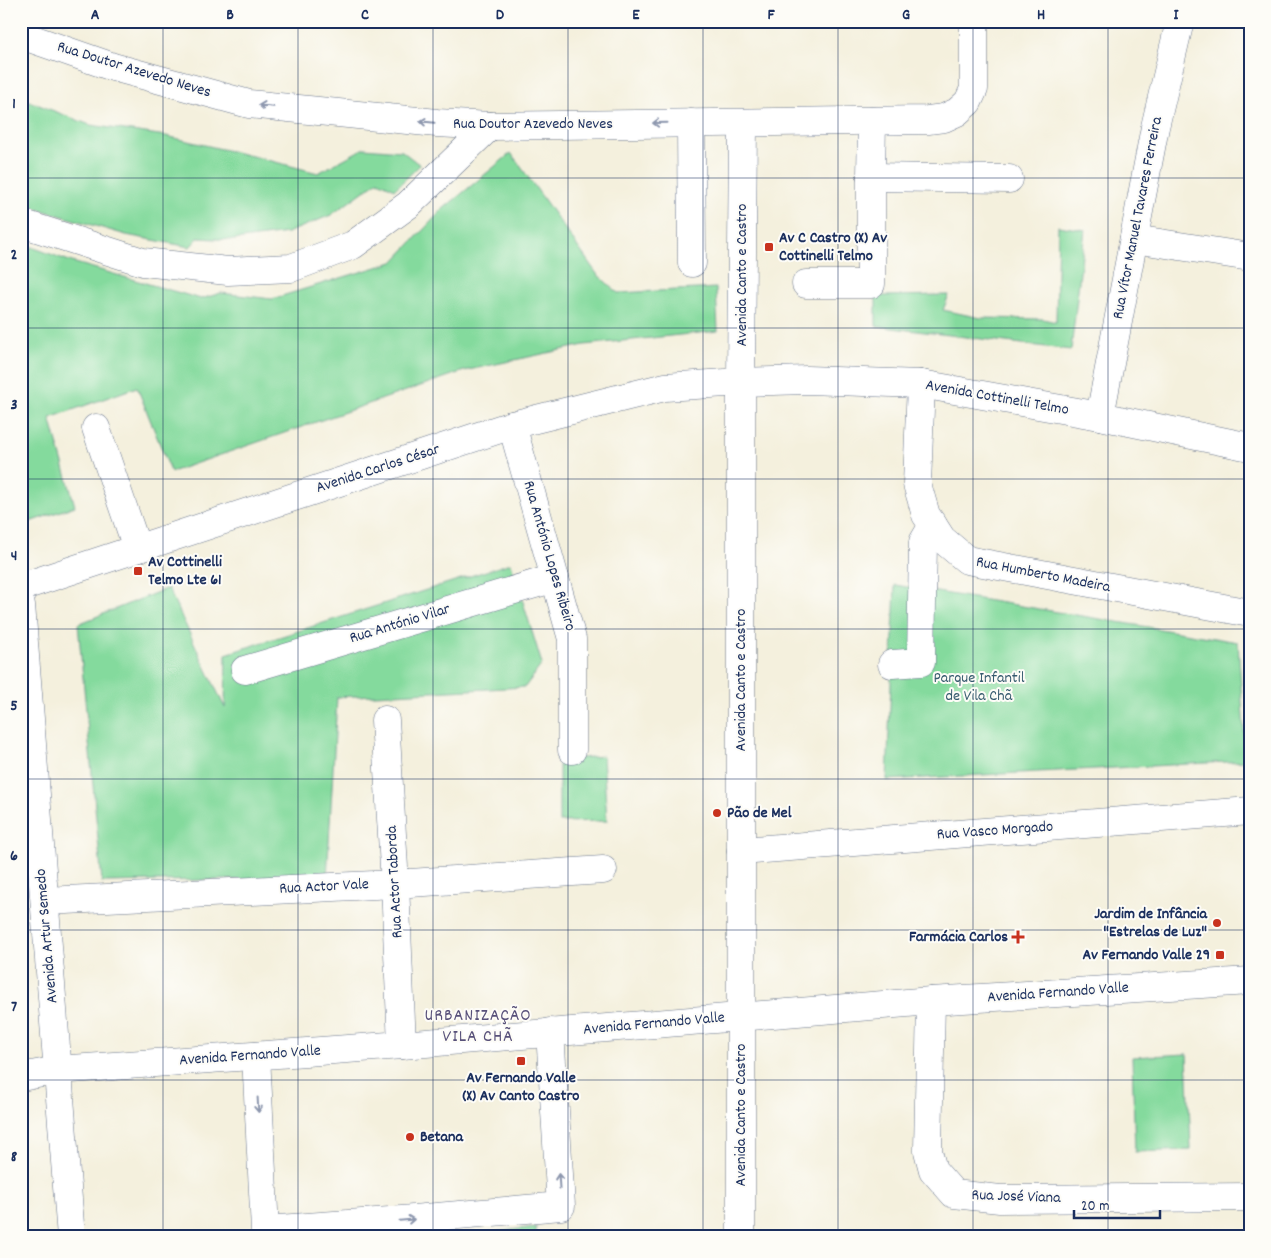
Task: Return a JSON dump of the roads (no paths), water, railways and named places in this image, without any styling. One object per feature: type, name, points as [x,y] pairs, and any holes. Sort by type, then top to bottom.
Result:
[{"type":"street","name":"Rua Doutor Azevedo Neves","points":[[21,35],[113,67],[248,104],[437,123],[490,126],[743,123],[928,120],[944,118],[957,112],[968,102],[974,89],[974,21]]},
{"type":"street","name":"Rua Vítor Manuel Tavares Ferreira","points":[[1100,416],[1155,127],[1180,21]]},
{"type":"street","points":[[806,284],[871,284],[872,121]]},
{"type":"street","points":[[692,123],[692,263]]},
{"type":"street","name":"Avenida Canto e Castro","points":[[741,1237],[743,123]]},
{"type":"street","points":[[21,223],[143,262],[228,271],[290,268],[353,245],[408,205],[490,126]]},
{"type":"street","points":[[871,177],[1010,179]]},
{"type":"street","points":[[1134,239],[1250,257]]},
{"type":"street","name":"Avenida Cottinelli Telmo","points":[[742,382],[832,380],[921,384],[1100,416],[1250,447]]},
{"type":"street","name":"Avenida Carlos César","points":[[21,587],[512,425],[665,387],[742,382]]},
{"type":"street","name":"Rua Humberto Madeira","points":[[921,384],[917,484],[926,515],[942,539],[967,560],[1250,614]]},
{"type":"street","name":"Rua António Lopes Ribeiro","points":[[512,425],[572,639],[572,750]]},
{"type":"street","points":[[96,428],[138,548]]},
{"type":"street","points":[[892,664],[922,662],[923,542],[933,525]]},
{"type":"street","name":"Rua António Vilar","points":[[246,670],[555,578]]},
{"type":"street","name":"Avenida Artur Semedo","points":[[21,605],[71,1237]]},
{"type":"street","name":"Rua Actor Taborda","points":[[385,720],[402,1045]]},
{"type":"street","name":"Rua Vasco Morgado","points":[[741,851],[1250,811]]},
{"type":"street","name":"Rua Actor Vale","points":[[44,901],[395,884],[603,870]]},
{"type":"street","name":"Avenida Fernando Valle","points":[[21,1077],[58,1070],[402,1045],[931,1001],[1250,981]]},
{"type":"street","name":"Rua José Viana","points":[[931,1001],[928,1151],[933,1170],[954,1194],[1000,1199],[1250,1197]]},
{"type":"street","points":[[256,1056],[265,1230],[390,1221],[561,1206],[550,1032]]},
{"type":"place","name":"Av C Castro (X) Av Cottinelli Telmo","points":[[769,247]]},
{"type":"place","name":"Av Cottinelli Telmo Lte 61","points":[[138,571]]},
{"type":"place","name":"Pão de Mel","points":[[717,813]]},
{"type":"place","name":"Jardim de Infância \"Estrelas de Luz\"","points":[[1217,923]]},
{"type":"place","name":"Farmácia Carlos","points":[[1018,937]]},
{"type":"place","name":"Av Fernando Valle 29","points":[[1220,955]]},
{"type":"place","name":"Av Fernando Valle (X) Av Canto Castro","points":[[521,1061]]},
{"type":"place","name":"Betana","points":[[410,1137]]},
{"type":"district","name":"URBANIZAÇÃO VILA CHÃ","points":[[478,1026]]},
{"type":"park label","name":"Parque Infantil de Vila Chã","points":[[979,687]]}]
